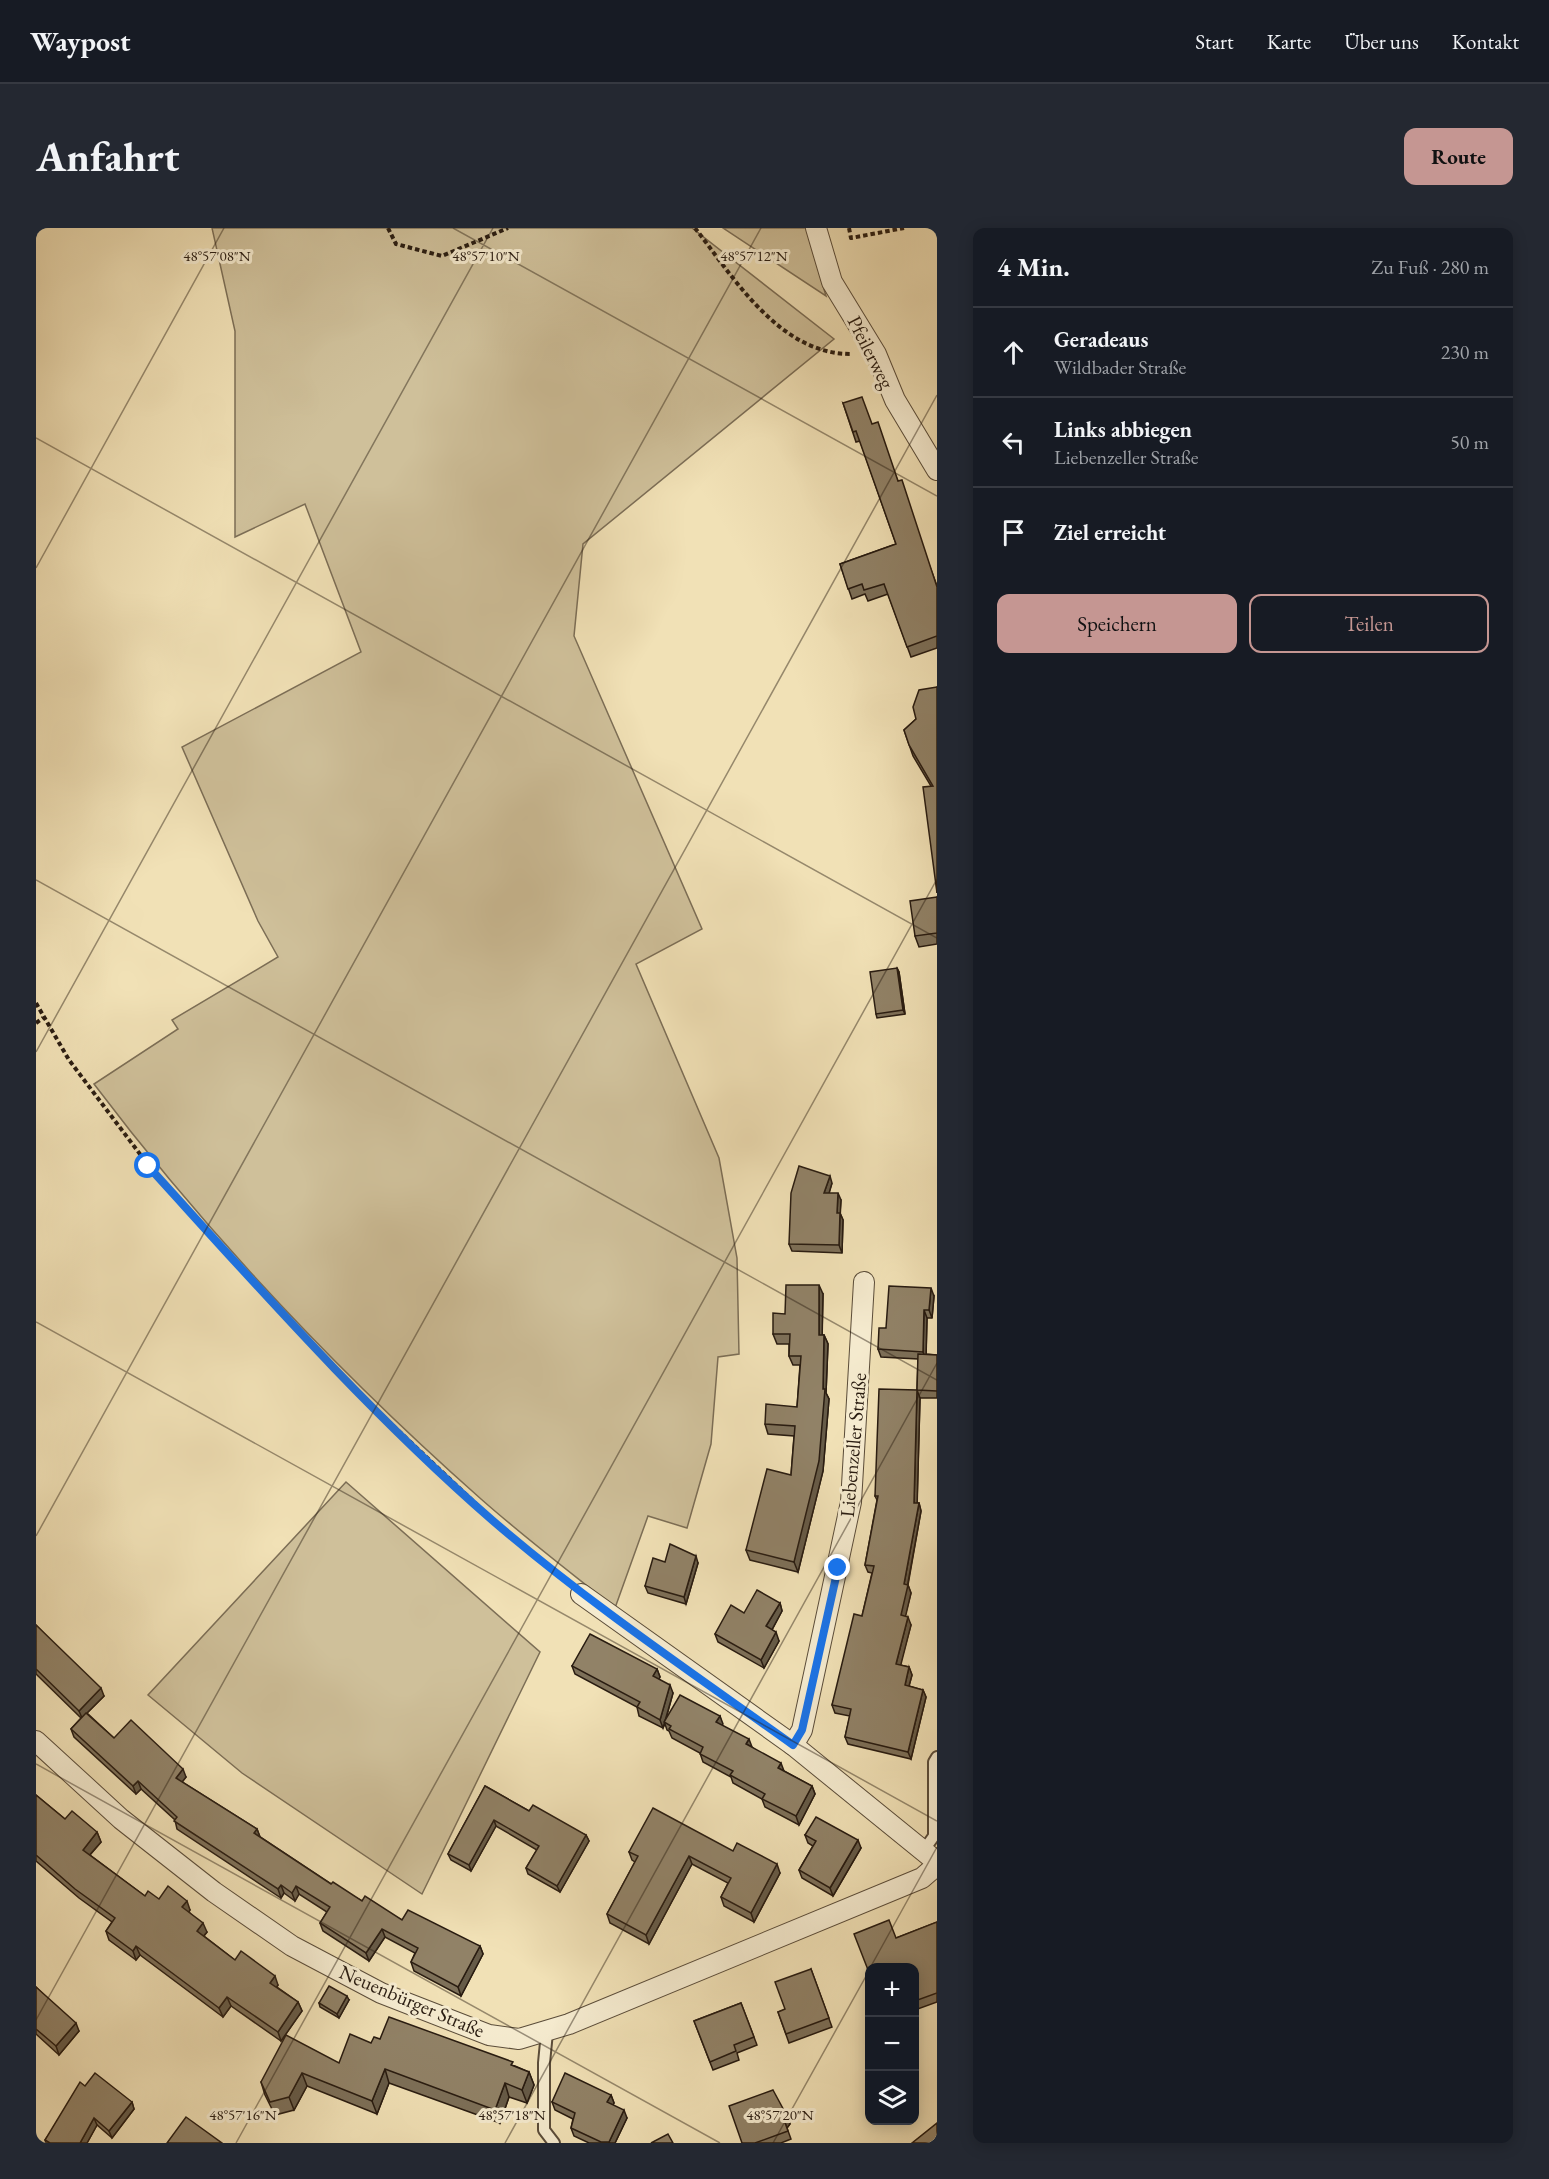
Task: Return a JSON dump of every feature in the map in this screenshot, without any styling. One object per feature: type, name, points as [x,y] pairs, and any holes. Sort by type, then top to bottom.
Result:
[{"type":"street","name":"Pfeilerweg","points":[[816,228],[832,282],[876,354],[895,400],[937,470]]},
{"type":"street","name":"Liebenzeller Straße","points":[[793,1745],[802,1730],[851,1502],[864,1282]]},
{"type":"street","points":[[581,1594],[793,1745],[933,1859]]},
{"type":"street","name":"Neuenbürger Straße","points":[[36,1741],[121,1819],[214,1892],[292,1946],[381,1993],[489,2035],[519,2039],[547,2032],[922,1878],[933,1859]]},
{"type":"lane","points":[[933,1859],[934,1762],[937,1757]]},
{"type":"lane","points":[[547,2032],[544,2063],[544,2130],[554,2143]]},
{"type":"path","points":[[388,228],[396,244],[442,256],[508,228]]},
{"type":"path","points":[[695,228],[760,310],[802,342],[840,354],[876,354]]},
{"type":"path","points":[[849,228],[851,238],[904,228]]},
{"type":"path","points":[[36,1003],[43,1018],[91,1091],[148,1166],[333,1369],[491,1518],[581,1594]]},
{"type":"path","points":[[36,1023],[43,1018]]},
{"type":"shaded area","points":[[212,228],[692,228],[834,339],[583,544],[574,636],[702,929],[636,964],[719,1158],[737,1258],[739,1354],[718,1357],[711,1444],[687,1528],[648,1516],[615,1608],[481,1499],[326,1352],[277,1301],[183,1195],[94,1084],[178,1029],[172,1020],[278,957],[258,921],[182,747],[361,652],[305,504],[235,537],[235,331]]},
{"type":"shaded area","points":[[723,228],[806,228],[826,296]]},
{"type":"shaded area","points":[[346,1482],[540,1652],[422,1894],[242,1773],[148,1695]]},
{"type":"building","points":[[862,397],[872,424],[878,422],[898,481],[902,480],[937,587],[937,636],[907,647],[884,584],[864,590],[862,584],[848,589],[840,564],[896,544],[856,431],[853,432],[843,403]]},
{"type":"building","points":[[937,687],[937,893],[923,787],[933,786],[909,745],[904,730],[916,719],[913,707],[919,690]]},
{"type":"building","points":[[937,897],[937,933],[915,936],[910,901]]},
{"type":"building","points":[[897,968],[903,1010],[876,1014],[870,972]]},
{"type":"building","points":[[799,1166],[830,1176],[824,1193],[838,1193],[839,1245],[789,1244],[791,1193]]},
{"type":"building","points":[[786,1285],[819,1285],[819,1335],[824,1335],[823,1389],[825,1389],[819,1461],[794,1562],[746,1550],[767,1469],[791,1475],[795,1426],[765,1424],[766,1404],[797,1407],[801,1356],[789,1356],[790,1334],[773,1334],[773,1313],[785,1314]]},
{"type":"building","points":[[889,1286],[931,1288],[929,1310],[924,1310],[923,1352],[878,1349],[879,1328],[886,1328]]},
{"type":"building","points":[[918,1354],[937,1355],[937,1391],[917,1390]]},
{"type":"building","points":[[879,1389],[917,1390],[914,1503],[919,1503],[904,1584],[908,1585],[901,1615],[908,1617],[896,1664],[909,1667],[905,1685],[923,1690],[908,1752],[845,1737],[851,1709],[832,1705],[854,1614],[862,1616],[874,1566],[865,1565],[878,1496],[875,1496]]},
{"type":"building","points":[[670,1544],[696,1556],[684,1597],[645,1586],[653,1558],[665,1562]]},
{"type":"building","points":[[757,1590],[780,1603],[766,1626],[776,1632],[761,1660],[715,1634],[731,1605],[744,1613]]},
{"type":"building","points":[[36,1625],[101,1688],[79,1711],[36,1669]]},
{"type":"building","points":[[590,1634],[657,1669],[653,1676],[670,1685],[660,1720],[637,1707],[640,1702],[572,1666]]},
{"type":"building","points":[[680,1695],[720,1716],[716,1722],[749,1739],[746,1744],[781,1763],[778,1768],[812,1786],[796,1816],[762,1799],[765,1794],[730,1775],[733,1771],[700,1754],[703,1747],[669,1729],[671,1726],[664,1722]]},
{"type":"building","points":[[86,1713],[114,1738],[131,1720],[183,1769],[176,1778],[257,1829],[254,1833],[331,1884],[333,1882],[362,1901],[365,1896],[402,1920],[408,1910],[480,1946],[458,1987],[411,1962],[418,1948],[382,1929],[366,1953],[320,1923],[330,1907],[296,1886],[292,1893],[281,1885],[278,1889],[174,1821],[177,1817],[138,1781],[133,1786],[71,1729]]},
{"type":"building","points":[[485,1786],[529,1811],[533,1805],[586,1835],[557,1886],[526,1868],[539,1846],[494,1820],[469,1865],[448,1854]]},
{"type":"building","points":[[36,1795],[65,1819],[72,1811],[97,1832],[83,1850],[145,1896],[148,1891],[159,1899],[168,1886],[187,1901],[182,1907],[203,1923],[197,1931],[235,1960],[241,1951],[275,1976],[270,1983],[298,2002],[278,2032],[227,1997],[219,2008],[136,1946],[133,1951],[106,1931],[115,1918],[75,1889],[36,1855]]},
{"type":"building","points":[[653,1808],[733,1851],[737,1843],[777,1864],[751,1913],[721,1897],[731,1878],[689,1856],[646,1935],[607,1914],[638,1856],[629,1852]]},
{"type":"building","points":[[816,1817],[858,1840],[830,1888],[799,1870],[816,1841],[805,1835]]},
{"type":"building","points":[[889,1920],[896,1938],[937,1922],[937,1993],[919,2000],[919,1963],[865,1963],[854,1934]]},
{"type":"building","points":[[811,1969],[829,2018],[786,2034],[778,2012],[785,2009],[775,1982]]},
{"type":"building","points":[[329,1986],[347,1996],[337,2014],[319,2003]]},
{"type":"building","points":[[36,1987],[76,2023],[56,2046],[36,2029]]},
{"type":"building","points":[[741,2003],[754,2037],[734,2045],[736,2051],[710,2062],[694,2021]]},
{"type":"building","points":[[389,2017],[513,2062],[511,2065],[529,2072],[522,2090],[505,2083],[495,2110],[385,2069],[372,2101],[302,2073],[289,2097],[270,2102],[261,2082],[286,2035],[339,2063],[350,2034],[371,2043],[374,2037],[380,2039]]},
{"type":"building","points":[[95,2073],[132,2102],[109,2131],[94,2118],[80,2143],[50,2143],[45,2140],[80,2082],[85,2086]]},
{"type":"building","points":[[565,2073],[611,2095],[607,2102],[624,2110],[609,2142],[601,2142],[571,2128],[575,2113],[552,2102]]},
{"type":"building","points":[[773,2090],[787,2116],[784,2120],[788,2131],[755,2143],[742,2143],[729,2106]]},
{"type":"building","points":[[186,2117],[222,2143],[167,2143]]},
{"type":"building","points":[[937,2123],[937,2143],[912,2143]]},
{"type":"building","points":[[668,2134],[673,2143],[651,2143]]},
{"type":"route","points":[[148,1166],[333,1369],[491,1518],[581,1594],[793,1745],[802,1730],[838,1568]]}]
